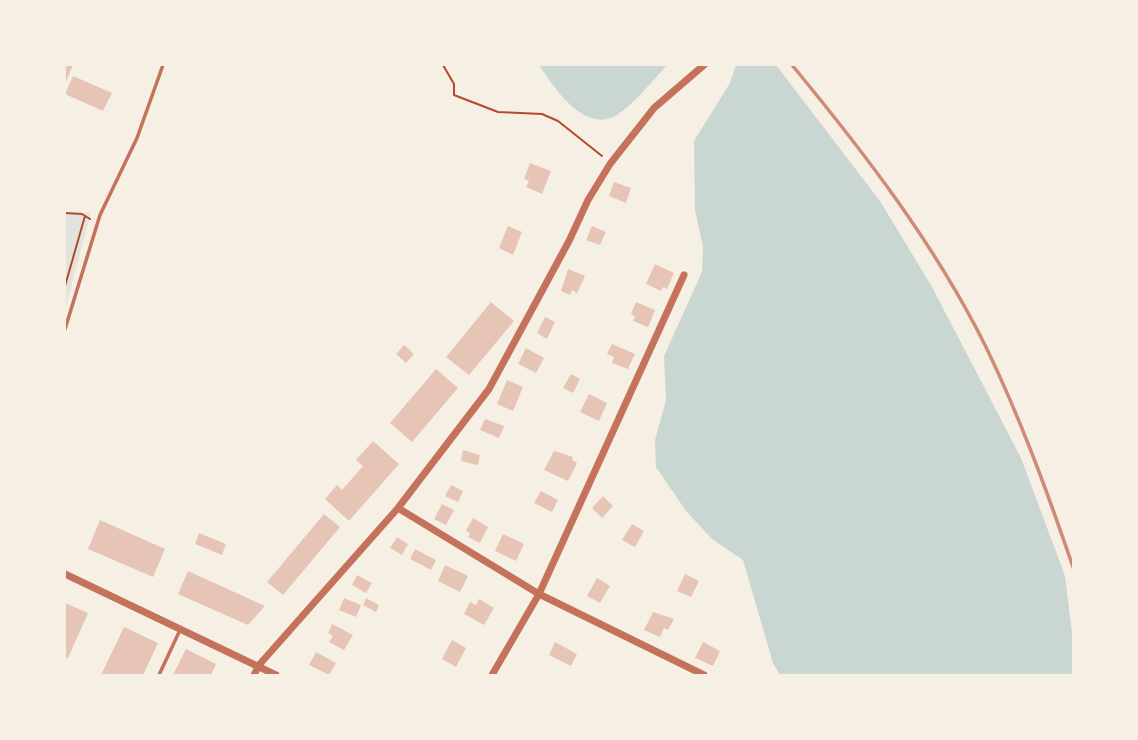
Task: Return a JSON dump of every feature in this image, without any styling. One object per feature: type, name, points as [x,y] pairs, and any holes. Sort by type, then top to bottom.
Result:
[{"type":"street","points":[[254,675],[259,665],[397,508],[489,389],[569,241],[588,200],[610,164],[654,108],[704,65]]},
{"type":"street","points":[[492,675],[539,594],[684,275]]},
{"type":"street","points":[[397,508],[539,594],[704,675]]},
{"type":"street","points":[[65,574],[275,675]]},
{"type":"lane","points":[[65,329],[97,224],[120,170],[138,138],[163,65]]},
{"type":"lane","points":[[159,675],[181,628]]},
{"type":"path","points":[[443,65],[454,83],[454,95],[498,112],[542,114],[558,121],[610,164]]},
{"type":"path","points":[[65,213],[85,216],[97,224]]},
{"type":"path","points":[[65,286],[85,216]]},
{"type":"shaded area","points":[[539,65],[667,65],[626,108],[613,117],[601,120],[590,118],[570,104]]},
{"type":"shaded area","points":[[736,65],[776,65],[880,201],[932,287],[1021,458],[1065,576],[1073,641],[1073,675],[780,675],[773,663],[743,560],[712,539],[686,511],[656,467],[655,440],[666,400],[664,356],[702,272],[703,247],[695,210],[694,141],[730,83]]},
{"type":"shaded area","points":[[65,212],[91,213],[65,309]]},
{"type":"building","points":[[65,65],[73,65],[65,84]]},
{"type":"building","points":[[73,76],[112,93],[103,111],[65,94]]},
{"type":"building","points":[[530,163],[551,171],[542,194],[526,187],[529,181],[524,179]]},
{"type":"building","points":[[614,182],[631,188],[626,203],[609,196]]},
{"type":"building","points":[[508,226],[522,232],[513,255],[499,248]]},
{"type":"building","points":[[592,226],[606,232],[600,245],[586,240]]},
{"type":"building","points":[[655,264],[674,273],[667,289],[663,287],[661,291],[646,284]]},
{"type":"building","points":[[568,269],[585,276],[577,293],[572,290],[570,295],[561,291]]},
{"type":"building","points":[[491,302],[514,321],[469,375],[446,357]]},
{"type":"building","points":[[636,302],[655,310],[648,327],[633,321],[635,316],[631,314]]},
{"type":"building","points":[[545,317],[555,322],[547,339],[537,333]]},
{"type":"building","points":[[612,344],[635,354],[628,369],[612,363],[614,357],[607,354]]},
{"type":"building","points":[[404,345],[414,354],[406,363],[396,354]]},
{"type":"building","points":[[526,348],[544,358],[536,373],[518,364]]},
{"type":"building","points":[[436,369],[458,388],[412,442],[390,423]]},
{"type":"building","points":[[571,374],[580,379],[573,393],[563,388]]},
{"type":"building","points":[[507,380],[523,387],[513,411],[497,404]]},
{"type":"building","points":[[589,394],[607,403],[599,421],[580,412]]},
{"type":"building","points":[[485,419],[504,426],[499,438],[480,430]]},
{"type":"building","points":[[373,441],[399,464],[349,521],[325,499],[337,485],[342,490],[363,466],[356,460]]},
{"type":"building","points":[[463,450],[480,455],[478,465],[461,461]]},
{"type":"building","points":[[554,451],[573,457],[572,460],[577,463],[568,481],[544,470]]},
{"type":"building","points":[[451,485],[463,491],[458,502],[445,496]]},
{"type":"building","points":[[541,491],[558,500],[552,512],[534,503]]},
{"type":"building","points":[[603,496],[613,506],[602,518],[592,508]]},
{"type":"building","points":[[442,504],[454,510],[446,525],[434,519]]},
{"type":"building","points":[[324,514],[340,527],[283,595],[267,582]]},
{"type":"building","points":[[473,518],[488,527],[480,543],[468,537],[470,533],[466,531]]},
{"type":"building","points":[[100,520],[165,549],[153,577],[88,549]]},
{"type":"building","points":[[632,524],[644,531],[635,547],[622,540]]},
{"type":"building","points":[[199,533],[226,544],[222,555],[195,544]]},
{"type":"building","points":[[503,534],[524,544],[516,561],[495,551]]},
{"type":"building","points":[[397,537],[408,544],[402,555],[390,548]]},
{"type":"building","points":[[415,549],[436,560],[431,570],[410,559]]},
{"type":"building","points":[[445,565],[468,576],[460,592],[438,581]]},
{"type":"building","points":[[188,571],[265,606],[248,625],[178,594]]},
{"type":"building","points":[[685,574],[699,581],[691,597],[677,591]]},
{"type":"building","points":[[357,575],[372,583],[366,593],[352,585]]},
{"type":"building","points":[[597,578],[610,586],[600,603],[587,596]]},
{"type":"building","points":[[344,598],[361,605],[356,617],[339,610]]},
{"type":"building","points":[[366,598],[379,605],[376,612],[363,605]]},
{"type":"building","points":[[479,599],[494,608],[484,625],[464,614],[470,602],[476,605]]},
{"type":"building","points":[[65,603],[88,613],[68,658],[65,657]]},
{"type":"building","points":[[653,612],[674,619],[668,630],[664,628],[660,637],[644,630]]},
{"type":"building","points":[[332,624],[353,635],[344,650],[329,642],[333,636],[328,633]]},
{"type":"building","points":[[124,627],[158,643],[143,675],[101,675]]},
{"type":"building","points":[[452,640],[466,648],[456,667],[442,659]]},
{"type":"building","points":[[555,642],[577,654],[571,666],[549,655]]},
{"type":"building","points":[[703,642],[720,651],[713,666],[695,658]]},
{"type":"building","points":[[186,649],[216,664],[211,675],[173,675]]},
{"type":"building","points":[[316,652],[336,663],[329,675],[309,665]]},
{"type":"railway","points":[[792,65],[896,199],[965,307],[998,372],[1021,427],[1073,567]]}]
